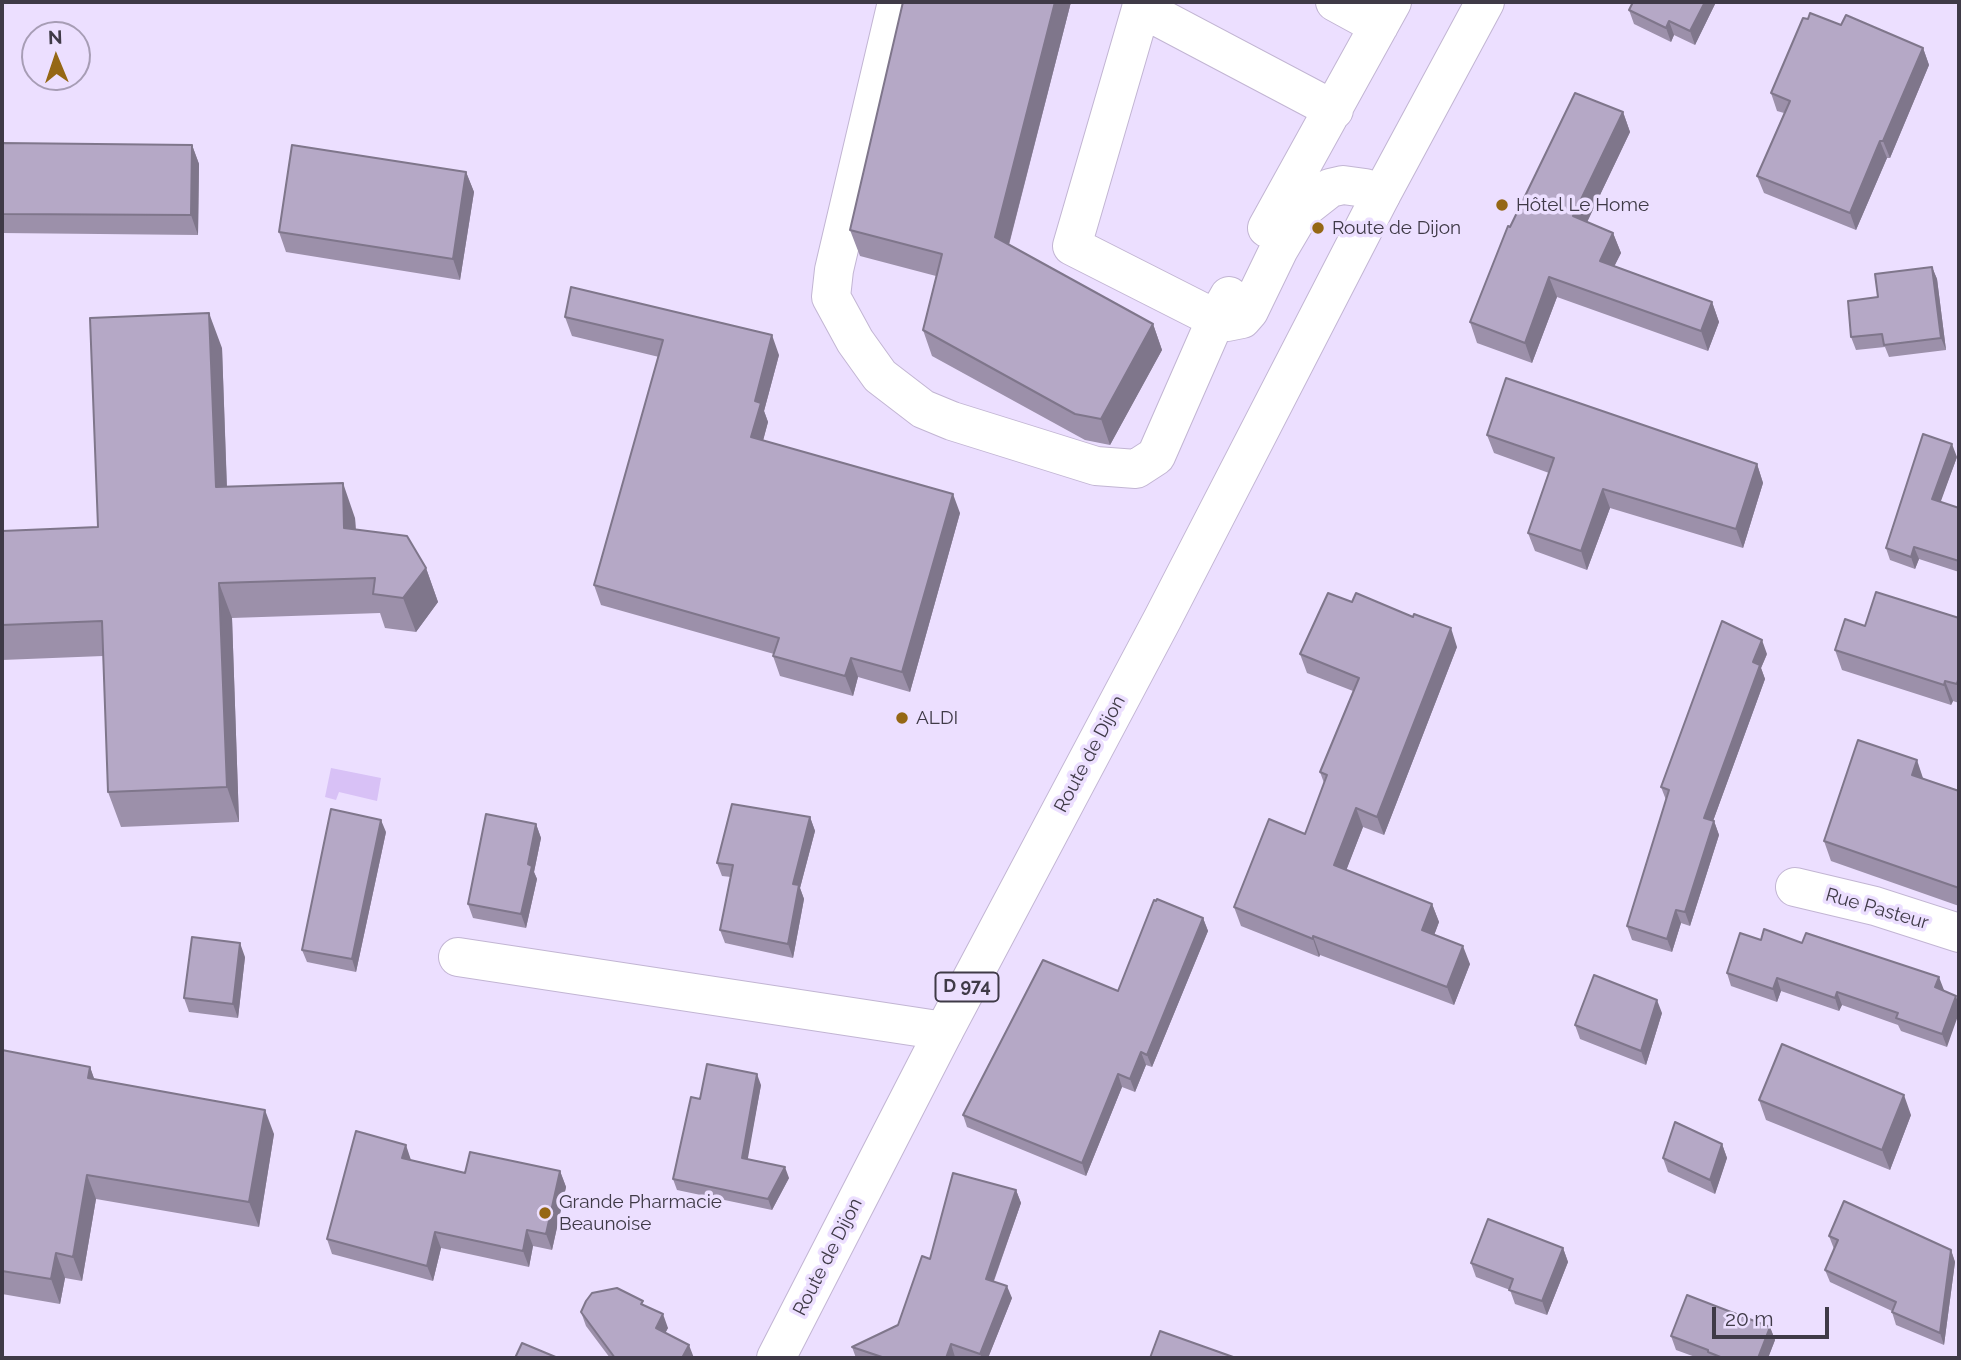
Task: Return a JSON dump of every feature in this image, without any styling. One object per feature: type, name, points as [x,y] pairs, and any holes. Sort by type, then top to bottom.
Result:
[{"type":"main road","points":[[897,2],[834,270],[831,297],[855,341],[880,376],[923,409],[952,421],[1096,466],[1136,469],[1156,456],[1216,319],[1385,14],[1335,2]]},
{"type":"main road","name":"Route de Dijon","points":[[776,1358],[1381,195],[1485,2]]},
{"type":"main road","points":[[1334,110],[1142,5],[1072,246],[1216,319],[1227,322],[1242,320],[1302,210],[1330,188],[1343,185],[1365,188],[1381,195]]},
{"type":"main road","name":"Rue Pasteur","points":[[1795,887],[1875,906],[1959,933]]},
{"type":"main road","points":[[458,957],[944,1031]]},
{"type":"shaded area","points":[[331,768],[381,778],[377,801],[339,792],[336,800],[325,797]]},
{"type":"building","points":[[903,2],[1055,2],[995,237],[1153,324],[1101,419],[1075,414],[923,330],[942,254],[850,230]]},
{"type":"building","points":[[1633,2],[1705,2],[1690,31],[1669,21],[1666,28],[1629,10]]},
{"type":"building","points":[[1810,13],[1841,25],[1846,15],[1923,48],[1850,213],[1757,176],[1790,101],[1771,93],[1803,18],[1808,19]]},
{"type":"building","points":[[1575,93],[1623,112],[1573,216],[1613,233],[1600,261],[1712,302],[1701,331],[1549,277],[1525,343],[1470,322],[1508,226],[1510,227]]},
{"type":"building","points":[[2,143],[192,145],[191,215],[2,214]]},
{"type":"building","points":[[292,145],[466,172],[453,259],[279,232]]},
{"type":"building","points":[[1932,267],[1941,338],[1884,345],[1882,334],[1851,337],[1848,301],[1878,297],[1875,274]]},
{"type":"building","points":[[571,287],[772,335],[755,401],[761,403],[751,437],[953,494],[902,672],[851,658],[845,676],[773,656],[779,638],[594,585],[663,340],[565,317]]},
{"type":"building","points":[[209,313],[216,487],[343,483],[344,528],[407,536],[426,568],[403,598],[373,594],[375,578],[219,583],[227,787],[108,792],[102,621],[2,625],[2,531],[98,527],[90,318]]},
{"type":"building","points":[[1506,378],[1757,464],[1736,529],[1603,489],[1581,551],[1528,533],[1554,458],[1487,435]]},
{"type":"building","points":[[1923,434],[1952,444],[1932,499],[1959,508],[1959,561],[1914,547],[1911,557],[1886,548]]},
{"type":"building","points":[[1876,592],[1959,618],[1957,684],[1945,681],[1944,685],[1835,650],[1845,619],[1865,626]]},
{"type":"building","points":[[1328,593],[1352,602],[1356,593],[1413,617],[1414,614],[1451,628],[1377,817],[1356,808],[1334,865],[1432,904],[1422,930],[1463,946],[1447,987],[1313,936],[1313,939],[1234,907],[1269,819],[1305,834],[1327,775],[1320,772],[1359,678],[1300,654]]},
{"type":"building","points":[[1722,621],[1762,640],[1753,662],[1760,665],[1704,818],[1714,821],[1685,912],[1676,910],[1667,939],[1627,926],[1669,790],[1661,787]]},
{"type":"building","points":[[1858,740],[1917,760],[1912,775],[1959,791],[1959,888],[1824,841]]},
{"type":"building","points":[[732,804],[810,817],[793,884],[799,885],[788,944],[720,930],[733,865],[717,863]]},
{"type":"building","points":[[331,809],[381,820],[352,959],[302,950]]},
{"type":"building","points":[[486,814],[536,824],[528,864],[532,866],[521,914],[468,904]]},
{"type":"building","points":[[1154,900],[1203,918],[1147,1055],[1141,1052],[1130,1079],[1118,1074],[1082,1163],[963,1115],[1043,960],[1118,991]]},
{"type":"building","points":[[1764,929],[1802,943],[1806,933],[1939,977],[1935,987],[1956,996],[1942,1034],[1896,1018],[1898,1013],[1837,992],[1835,998],[1777,978],[1773,989],[1727,973],[1740,933],[1761,940]]},
{"type":"building","points":[[192,937],[240,943],[233,1004],[184,998]]},
{"type":"building","points":[[1594,975],[1657,1000],[1641,1051],[1575,1025]]},
{"type":"building","points":[[1782,1044],[1904,1095],[1882,1150],[1759,1100]]},
{"type":"building","points":[[2,1050],[90,1067],[88,1078],[265,1110],[249,1202],[87,1175],[73,1257],[56,1253],[51,1279],[2,1271]]},
{"type":"building","points":[[707,1064],[757,1074],[742,1158],[785,1167],[768,1199],[673,1179],[691,1097],[700,1099]]},
{"type":"building","points":[[1675,1122],[1722,1144],[1710,1180],[1663,1158]]},
{"type":"building","points":[[356,1131],[406,1145],[402,1158],[465,1173],[470,1152],[560,1171],[546,1234],[527,1230],[523,1251],[435,1232],[427,1266],[327,1239]]},
{"type":"building","points":[[953,1173],[1016,1190],[986,1279],[1007,1286],[980,1354],[951,1344],[946,1358],[885,1358],[852,1347],[898,1325],[922,1256],[930,1259]]},
{"type":"building","points":[[1844,1201],[1951,1250],[1940,1333],[1892,1312],[1896,1302],[1825,1270],[1838,1240],[1829,1236]]},
{"type":"building","points":[[1488,1219],[1563,1248],[1542,1301],[1509,1290],[1513,1279],[1471,1263]]},
{"type":"building","points":[[617,1288],[643,1301],[641,1304],[663,1314],[656,1328],[689,1345],[682,1358],[615,1358],[581,1312],[592,1293]]},
{"type":"building","points":[[1687,1295],[1770,1327],[1758,1358],[1723,1358],[1671,1336]]},
{"type":"building","points":[[1160,1331],[1236,1358],[1150,1358]]},
{"type":"building","points":[[522,1343],[558,1358],[515,1358]]},
{"type":"place","name":"Hôtel Le Home","points":[[1502,205]]},
{"type":"place","name":"Route de Dijon","points":[[1318,228]]},
{"type":"place","name":"ALDI","points":[[902,718]]},
{"type":"place","name":"Grande Pharmacie Beaunoise","points":[[545,1213]]}]
